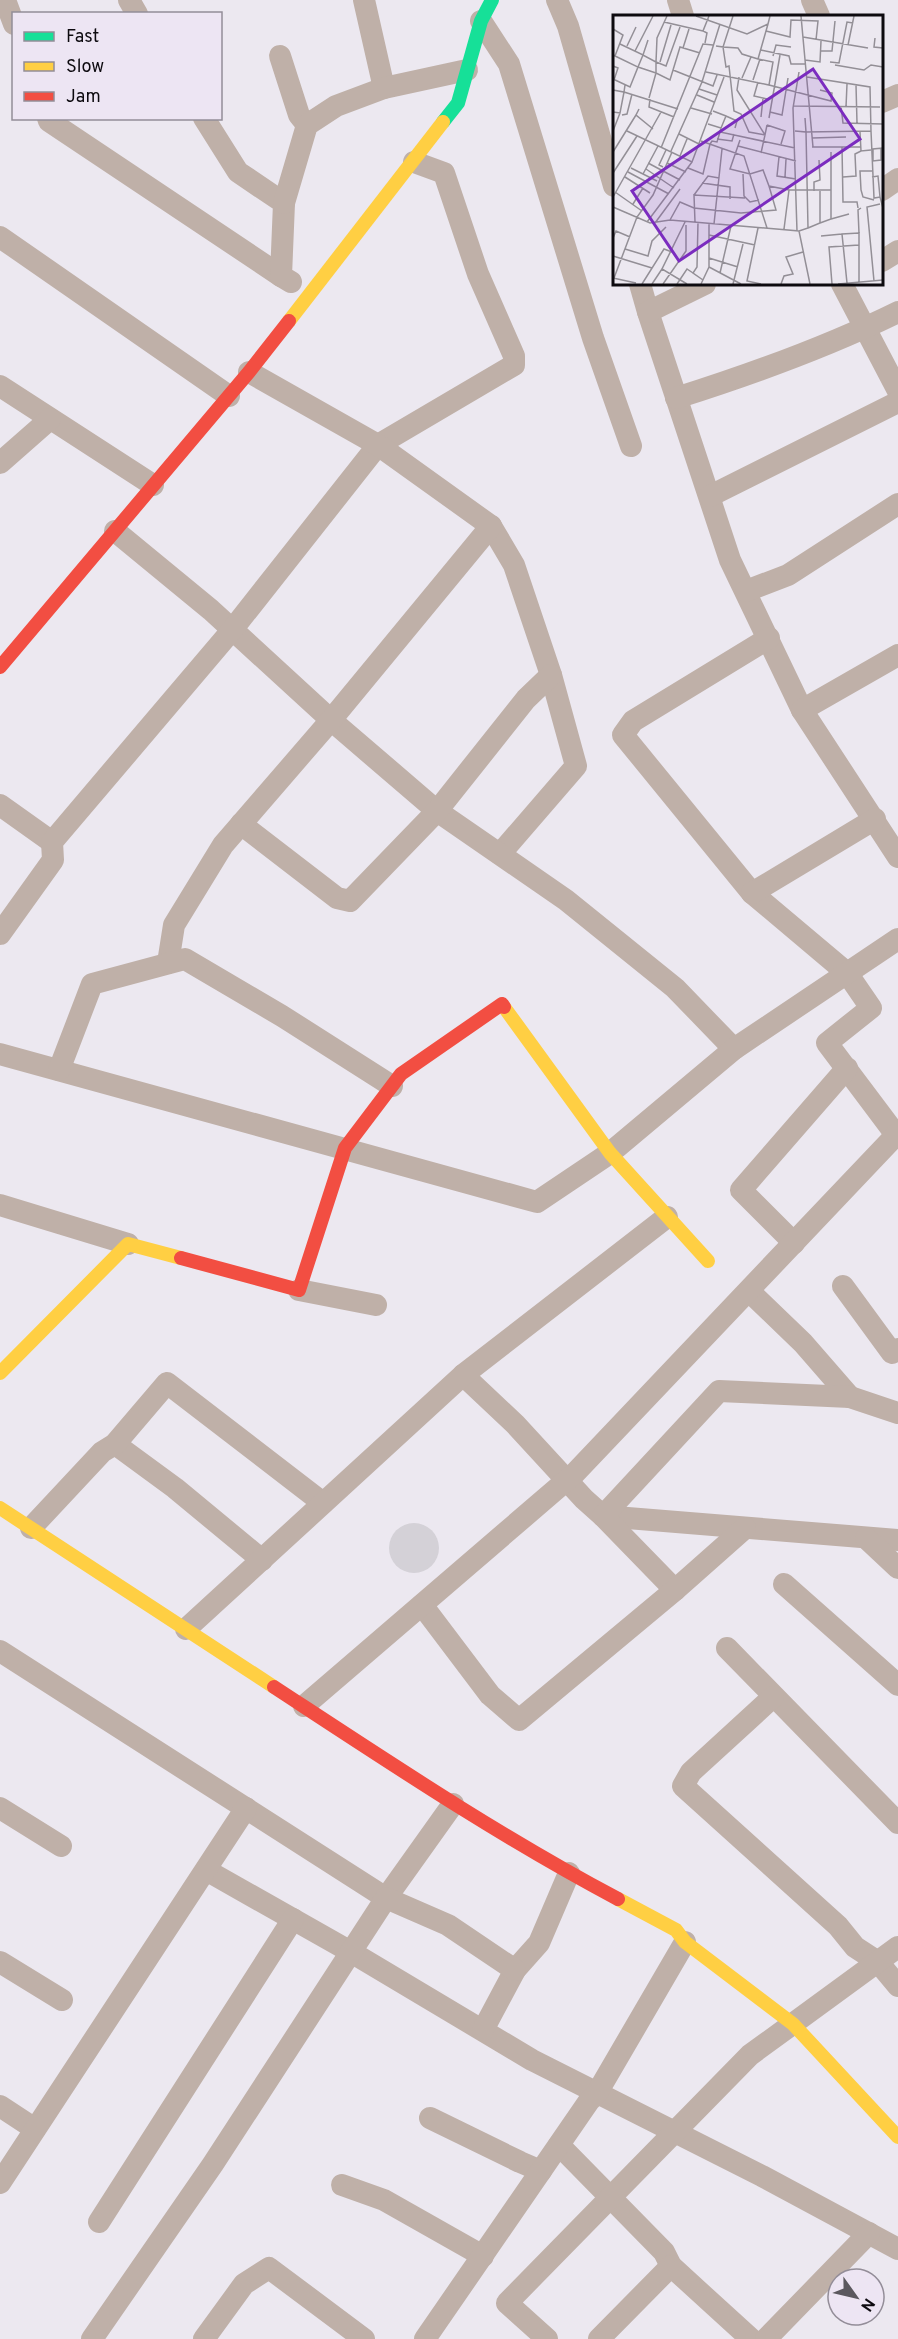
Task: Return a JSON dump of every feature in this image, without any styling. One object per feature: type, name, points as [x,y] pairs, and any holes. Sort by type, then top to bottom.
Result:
[{"type":"street","points":[[5,0],[12,19]]},
{"type":"street","points":[[364,0],[384,88]]},
{"type":"street","points":[[0,667],[249,372],[458,103],[481,21],[492,0]]},
{"type":"street","points":[[557,0],[568,26],[613,179]]},
{"type":"street","points":[[678,0],[683,15]]},
{"type":"street","points":[[812,0],[819,15]]},
{"type":"street","points":[[481,21],[508,64],[593,338],[632,446]]},
{"type":"street","points":[[280,56],[299,115],[307,125]]},
{"type":"street","points":[[281,276],[284,203],[307,125],[336,106],[384,88],[467,70]]},
{"type":"street","points":[[883,102],[898,95]]},
{"type":"street","points":[[49,120],[310,294]]},
{"type":"street","points":[[205,120],[238,172],[284,203]]},
{"type":"street","points":[[0,934],[53,860],[52,842],[232,630],[378,445],[514,365],[514,356],[478,273],[444,173],[414,162]]},
{"type":"street","points":[[883,189],[898,179]]},
{"type":"street","points":[[0,237],[229,396]]},
{"type":"street","points":[[883,260],[898,251]]},
{"type":"street","points":[[640,285],[730,560],[802,710],[898,857]]},
{"type":"street","points":[[648,312],[703,285]]},
{"type":"street","points":[[843,285],[898,391]]},
{"type":"street","points":[[676,398],[733,380],[866,328],[898,312]]},
{"type":"street","points":[[249,372],[378,445],[491,526],[514,565],[551,675],[576,766],[500,854]]},
{"type":"street","points":[[0,386],[153,486]]},
{"type":"street","points":[[710,496],[898,402]]},
{"type":"street","points":[[0,464],[50,418]]},
{"type":"street","points":[[746,591],[788,575],[898,504]]},
{"type":"street","points":[[168,963],[174,925],[223,845],[331,720],[491,526]]},
{"type":"street","points":[[115,531],[232,630],[436,811],[566,900],[675,988],[734,1049]]},
{"type":"street","points":[[304,1706],[567,1480],[897,1136],[827,1043],[871,1008],[847,973],[753,892],[623,735],[633,722],[769,638]]},
{"type":"street","points":[[802,710],[898,655]]},
{"type":"street","points":[[241,824],[337,898],[350,901],[436,811],[526,699],[551,675]]},
{"type":"street","points":[[0,805],[52,842]]},
{"type":"street","points":[[753,892],[875,819]]},
{"type":"street","points":[[0,1054],[537,1202],[610,1153],[734,1049],[898,939]]},
{"type":"street","points":[[59,1070],[92,984],[185,959],[282,1016],[392,1086]]},
{"type":"street","points":[[299,1290],[345,1148],[401,1074],[502,1004],[610,1153],[708,1261]]},
{"type":"street","points":[[794,1243],[741,1190],[847,1068]]},
{"type":"street","points":[[0,1206],[128,1244],[299,1290],[376,1305]]},
{"type":"street","points":[[186,1629],[463,1375],[667,1217]]},
{"type":"street","points":[[0,1373],[128,1244]]},
{"type":"street","points":[[843,1286],[892,1353],[898,1349]]},
{"type":"street","points":[[749,1291],[803,1342],[850,1396]]},
{"type":"street","points":[[463,1375],[515,1424],[584,1499],[675,1590]]},
{"type":"street","points":[[31,1528],[102,1452],[115,1444],[167,1383],[323,1503]]},
{"type":"street","points":[[603,1516],[719,1391],[850,1396],[898,1413]]},
{"type":"street","points":[[115,1444],[175,1488],[262,1560]]},
{"type":"street","points":[[0,1508],[453,1804],[569,1873],[676,1930],[685,1942],[793,2024],[898,2137]]},
{"type":"street","points":[[603,1516],[898,1540]]},
{"type":"street","points":[[422,1605],[490,1695],[519,1720],[675,1590],[745,1528]]},
{"type":"street","points":[[866,1538],[898,1568]]},
{"type":"street","points":[[784,1584],[898,1684]]},
{"type":"street","points":[[727,1648],[898,1823]]},
{"type":"street","points":[[0,1651],[386,1898],[448,1924],[515,1970]]},
{"type":"street","points":[[773,1697],[691,1772],[683,1786],[838,1926],[855,1947],[878,1962],[898,1986]]},
{"type":"street","points":[[92,2339],[213,2163],[386,1898],[453,1804]]},
{"type":"street","points":[[0,1808],[61,1846]]},
{"type":"street","points":[[0,2183],[246,1809]]},
{"type":"street","points":[[206,1870],[351,1952],[532,2060],[676,2132],[898,2249]]},
{"type":"street","points":[[483,2030],[515,1970],[538,1943],[569,1873]]},
{"type":"street","points":[[99,2222],[293,1919]]},
{"type":"street","points":[[425,2339],[597,2092],[685,1942]]},
{"type":"street","points":[[547,2339],[507,2303],[750,2055],[898,1947]]},
{"type":"street","points":[[0,1962],[62,2000]]},
{"type":"street","points":[[0,2106],[35,2129]]},
{"type":"street","points":[[430,2118],[541,2171]]},
{"type":"street","points":[[559,2145],[664,2252],[671,2266],[751,2339]]},
{"type":"street","points":[[342,2185],[384,2200],[483,2256]]},
{"type":"street","points":[[766,2339],[869,2233]]},
{"type":"street","points":[[599,2339],[671,2266]]},
{"type":"street","points":[[204,2339],[244,2284],[269,2268],[364,2339]]},
{"type":"building","points":[[414,1523],[428,1527],[435,1534],[439,1548],[435,1562],[428,1569],[414,1573],[400,1569],[393,1562],[389,1548],[393,1534],[400,1527]]},
{"type":"traffic: fast","points":[[443,122],[458,103],[481,21],[492,0]]},
{"type":"traffic: slow","points":[[289,321],[443,122]]},
{"type":"traffic: slow","points":[[504,1007],[610,1153],[708,1261]]},
{"type":"traffic: slow","points":[[0,1373],[128,1244],[181,1258]]},
{"type":"traffic: slow","points":[[0,1508],[274,1687]]},
{"type":"traffic: slow","points":[[618,1899],[676,1930],[685,1942],[793,2024],[898,2137]]},
{"type":"traffic: jam","points":[[0,667],[249,372],[289,321]]},
{"type":"traffic: jam","points":[[181,1258],[299,1290],[345,1148],[401,1074],[502,1004],[504,1007]]},
{"type":"traffic: jam","points":[[274,1687],[487,1824],[618,1899]]}]
